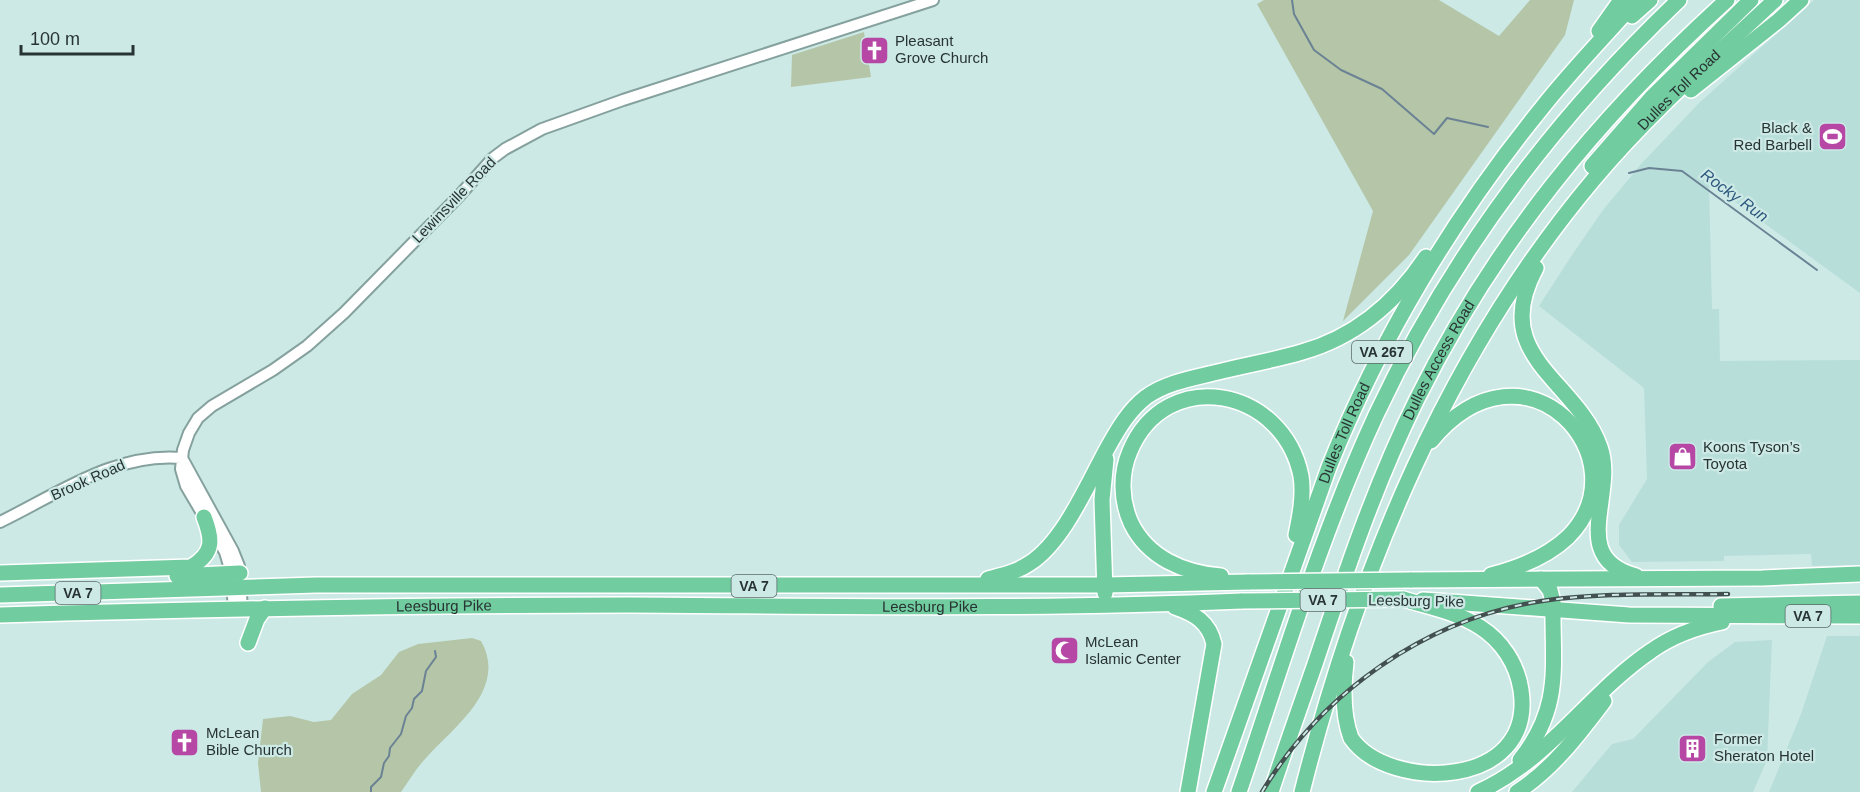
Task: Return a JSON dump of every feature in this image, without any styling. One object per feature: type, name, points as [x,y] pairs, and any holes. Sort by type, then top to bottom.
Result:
[{"type":"highway","points":[[1565,80],[1621,0]]},
{"type":"highway","name":"Dulles Toll Road","points":[[1214,792],[1333,458],[1367,380],[1432,264],[1508,151],[1565,80],[1637,0]]},
{"type":"highway","points":[[1565,80],[1650,0]]},
{"type":"highway","name":"Dulles Access Road","points":[[1239,792],[1338,507],[1377,413],[1421,328],[1482,229],[1538,153],[1592,91],[1679,0]]},
{"type":"highway","name":"Dulles Access Road","points":[[1271,792],[1334,606],[1381,480],[1416,401],[1452,334],[1516,232],[1579,151],[1638,85],[1727,0]]},
{"type":"highway","name":"Dulles Toll Road","points":[[1302,792],[1323,712],[1352,626],[1411,471],[1505,289],[1520,263],[1577,185],[1653,96],[1751,0]]},
{"type":"highway","name":"Dulles Toll Road","points":[[1484,331],[1592,181],[1632,137],[1775,0]]},
{"type":"highway","points":[[1632,137],[1748,46],[1801,0]]},
{"type":"highway","points":[[940,585],[986,580],[1005,575],[1029,564],[1045,552],[1062,531],[1123,421],[1138,404],[1164,387],[1304,351],[1346,333],[1368,320],[1398,293],[1416,271],[1461,203],[1508,151]]},
{"type":"highway","points":[[1569,210],[1535,270],[1526,292],[1523,318],[1526,337],[1538,363],[1585,419],[1600,445],[1605,473],[1597,532],[1600,551],[1616,568],[1628,574],[1651,579]]},
{"type":"highway","points":[[1411,471],[1432,439],[1451,420],[1473,404],[1499,396],[1525,397],[1545,404],[1566,419],[1583,442],[1590,464],[1591,490],[1583,516],[1572,532],[1558,545],[1537,558],[1497,573],[1461,579]]},
{"type":"highway","points":[[1244,582],[1233,577],[1193,572],[1167,561],[1151,550],[1140,538],[1127,511],[1123,493],[1124,473],[1133,444],[1151,420],[1177,403],[1205,397],[1230,399],[1259,411],[1282,432],[1290,445],[1301,476],[1300,518],[1292,571]]},
{"type":"highway","points":[[1105,606],[1102,488],[1111,442]]},
{"type":"highway","points":[[0,573],[191,567],[202,560],[208,550],[210,532],[204,517]]},
{"type":"highway","name":"Leesburg Pike","points":[[0,595],[236,581],[482,587],[1105,585],[1461,579],[1792,577],[1860,573]]},
{"type":"highway","points":[[1496,783],[1513,768],[1529,748],[1548,712],[1554,682],[1553,610],[1552,596],[1541,579]]},
{"type":"highway","points":[[0,582],[236,581]]},
{"type":"highway","points":[[1403,599],[1452,614],[1484,630],[1500,644],[1509,656],[1519,679],[1522,695],[1521,716],[1510,747],[1502,758],[1486,772],[1456,787]]},
{"type":"highway","name":"Leesburg Pike","points":[[0,615],[265,608],[568,605],[1105,606],[1403,599],[1451,600],[1553,610],[1646,615],[1860,616]]},
{"type":"highway","points":[[1646,615],[1706,607],[1860,603]]},
{"type":"highway","points":[[1167,604],[1196,615],[1208,627],[1214,644],[1188,792]]},
{"type":"highway","points":[[248,643],[257,619],[265,608]]},
{"type":"highway","points":[[1478,792],[1518,769],[1652,650],[1688,632],[1727,620],[1755,617]]},
{"type":"highway","points":[[1352,626],[1344,692],[1348,729],[1355,746],[1368,764],[1396,783]]},
{"type":"highway","points":[[1518,792],[1539,776],[1563,751],[1634,664]]},
{"type":"main road","name":"Lewinsville Road","points":[[236,581],[225,552],[186,486],[181,470],[189,433],[204,412],[273,370],[307,346],[344,313],[397,261],[493,158],[518,141],[542,129],[623,100],[933,0]]},
{"type":"main road","name":"Lewinsville Road","points":[[182,458],[236,558],[238,609]]},
{"type":"main road","name":"Brook Road","points":[[0,522],[113,466],[144,459],[182,458]]},
{"type":"shaded area","points":[[1814,0],[1860,0],[1860,293],[1709,183],[1712,309],[1719,309],[1720,361],[1860,360],[1860,565],[1812,566],[1811,554],[1724,556],[1724,561],[1632,562],[1619,545],[1619,525],[1647,479],[1644,388],[1539,306],[1603,210],[1642,163],[1699,103]]},
{"type":"shaded area","points":[[1827,636],[1860,636],[1860,792],[1769,792],[1801,714]]},
{"type":"shaded area","points":[[1772,640],[1767,760],[1753,792],[1572,792],[1612,744],[1633,739],[1708,662],[1735,642]]},
{"type":"green space","points":[[1264,0],[1439,0],[1499,36],[1530,0],[1574,0],[1565,35],[1409,255],[1343,321],[1373,211],[1257,4]]},
{"type":"green space","points":[[864,32],[871,77],[791,87],[792,55]]},
{"type":"green space","points":[[472,638],[481,641],[488,658],[488,675],[483,691],[475,706],[422,762],[401,792],[261,792],[258,763],[263,719],[290,716],[314,722],[331,720],[352,694],[381,675],[399,652],[418,644]]},
{"type":"waterway","name":"Rocky Run","points":[[1292,0],[1294,14],[1314,50],[1341,70],[1382,89],[1434,134],[1447,118],[1488,127]]},
{"type":"waterway","name":"Rocky Run","points":[[1629,173],[1649,168],[1682,171],[1817,270]]},
{"type":"waterway","points":[[371,792],[371,787],[381,777],[390,748],[401,734],[414,699],[422,691],[426,671],[436,657],[435,651]]},
{"type":"railway","points":[[1262,792],[1286,756],[1315,722],[1346,692],[1381,666],[1418,643],[1458,624],[1499,610],[1565,598],[1612,595],[1728,594]]},
{"type":"place","name":"Pleasant Grove Church","points":[[874,50]]},
{"type":"place","name":"Black & Red Barbell","points":[[1833,137]]},
{"type":"place","name":"Koons Tyson’s Toyota","points":[[1682,456]]},
{"type":"place","name":"McLean Islamic Center","points":[[1064,651]]},
{"type":"place","name":"McLean Bible Church","points":[[185,742]]},
{"type":"place","name":"Former Sheraton Hotel","points":[[1693,748]]}]
